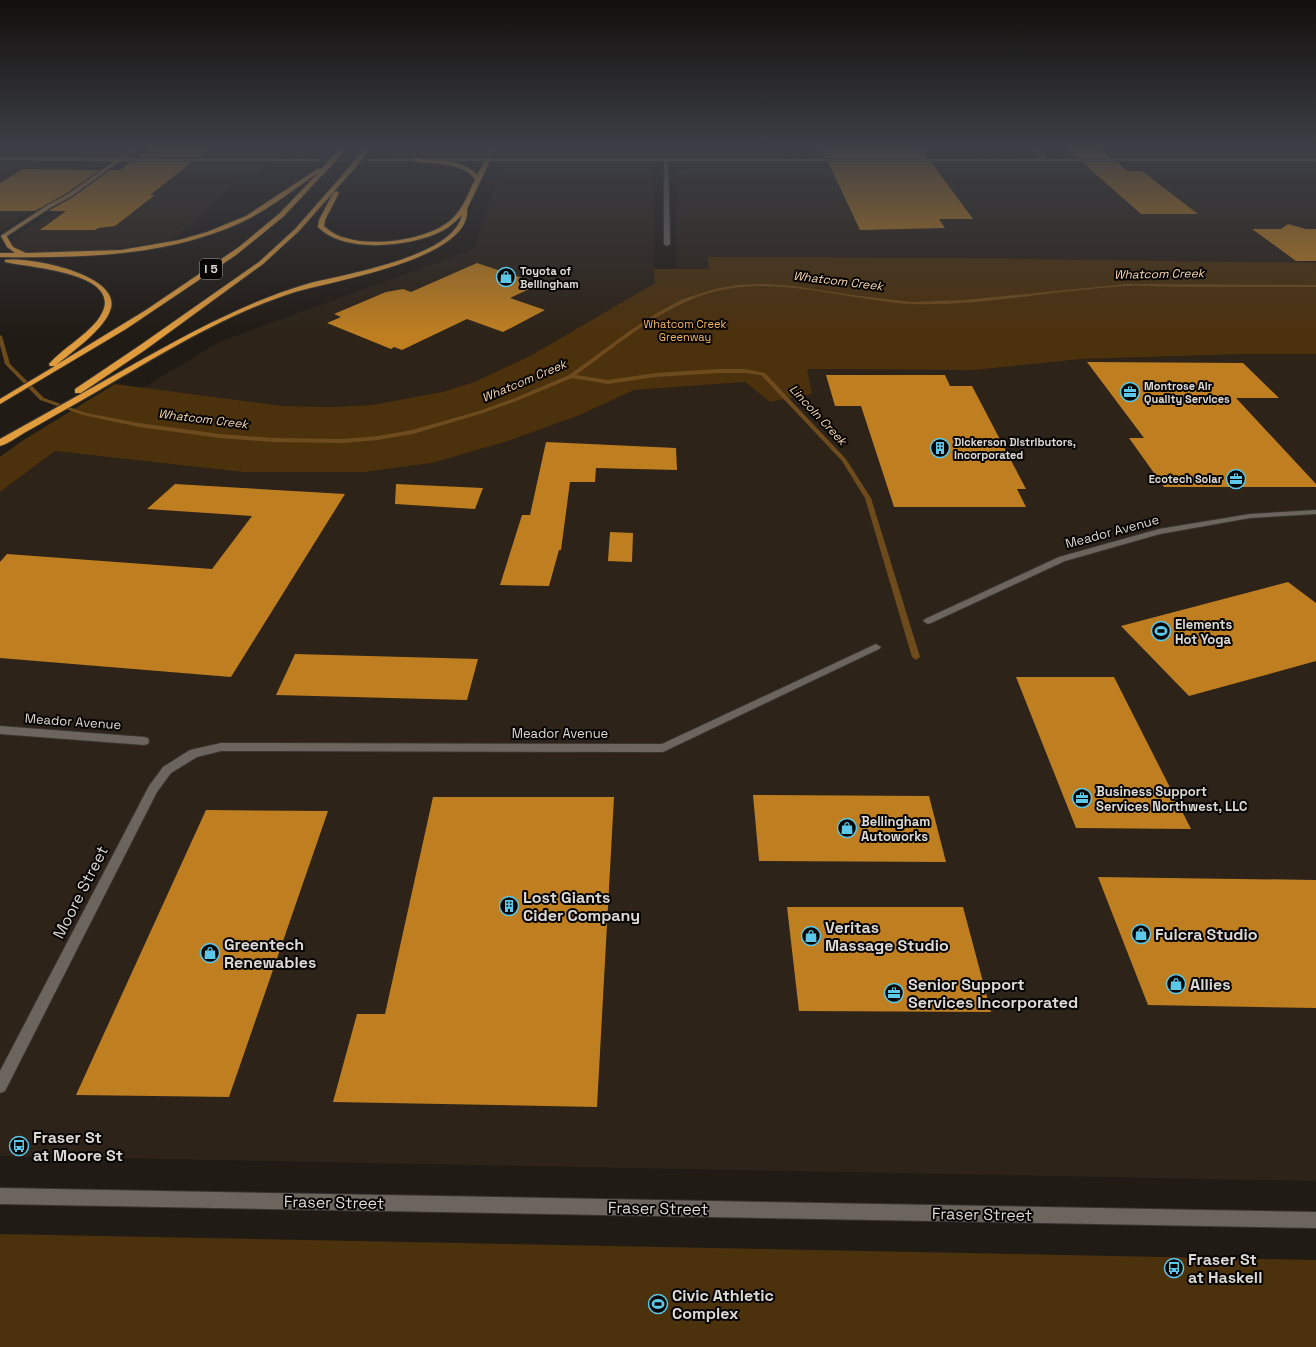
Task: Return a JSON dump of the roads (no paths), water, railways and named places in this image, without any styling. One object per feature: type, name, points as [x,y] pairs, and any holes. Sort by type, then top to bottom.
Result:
[{"type":"highway","points":[[0,255],[102,254],[157,246],[212,232],[261,210]]},
{"type":"highway","name":"I 5","points":[[0,402],[155,308],[255,238],[287,210]]},
{"type":"highway","name":"I 5","points":[[0,442],[142,348],[261,263],[297,230],[315,210]]},
{"type":"highway","points":[[327,210],[322,220],[322,227],[327,234],[339,239],[356,242],[377,243],[398,241],[435,232],[448,225],[463,210]]},
{"type":"highway","points":[[0,442],[206,327],[252,305],[311,285],[392,265],[423,254],[450,238],[460,228],[464,218],[464,210]]},
{"type":"highway","points":[[2,237],[8,246],[14,251],[26,255]]},
{"type":"highway","points":[[0,261],[50,267],[78,275],[96,282],[105,290],[108,296],[108,307],[98,324],[73,347],[23,388]]},
{"type":"main road","points":[[2,237],[44,210]]},
{"type":"street","points":[[667,210],[667,244]]},
{"type":"street","name":"Meador Avenue","points":[[928,621],[1062,559],[1158,532],[1250,516],[1316,512]]},
{"type":"street","name":"Meador Avenue","points":[[221,746],[663,748],[876,647]]},
{"type":"street","name":"Meador Avenue","points":[[0,730],[144,741]]},
{"type":"street","name":"Moore Street","points":[[0,1086],[152,789],[167,770],[194,753],[221,746]]},
{"type":"street","name":"Fraser Street","points":[[0,1196],[1316,1220]]},
{"type":"waterway","name":"Whatcom Creek","points":[[571,376],[659,314],[685,300],[715,290],[737,286],[766,285],[794,287],[911,303],[964,301],[1127,285],[1316,286]]},
{"type":"waterway","name":"Whatcom Creek","points":[[0,336],[8,364],[42,399],[85,414],[139,425],[220,436],[273,440],[343,441],[378,438],[413,432],[481,412],[517,399],[571,376]]},
{"type":"waterway","name":"Lincoln Creek","points":[[571,376],[608,382],[656,375],[719,371],[745,371],[763,374],[844,460],[868,498],[916,657]]},
{"type":"place","name":"Toyota of Bellingham","points":[[506,277]]},
{"type":"place","name":"Montrose Air Quality Services","points":[[1130,392]]},
{"type":"place","name":"Dickerson Distributors, Incorporated","points":[[940,448]]},
{"type":"place","name":"Ecotech Solar","points":[[1236,479]]},
{"type":"place","name":"Elements Hot Yoga","points":[[1161,631]]},
{"type":"place","name":"Business Support Services Northwest, LLC","points":[[1082,798]]},
{"type":"place","name":"Bellingham Autoworks","points":[[847,828]]},
{"type":"place","name":"Lost Giants Cider Company","points":[[509,906]]},
{"type":"place","name":"Fulcra Studio","points":[[1141,934]]},
{"type":"place","name":"Veritas Massage Studio","points":[[811,936]]},
{"type":"place","name":"Greentech Renewables","points":[[210,953]]},
{"type":"place","name":"Allies","points":[[1176,984]]},
{"type":"place","name":"Senior Support Services Incorporated","points":[[894,993]]},
{"type":"place","name":"Fraser St at Moore St","points":[[19,1146]]},
{"type":"place","name":"Fraser St at Haskell","points":[[1174,1268]]},
{"type":"place","name":"Civic Athletic Complex","points":[[658,1304]]},
{"type":"park label","name":"Whatcom Creek Greenway","points":[[685,330]]}]
